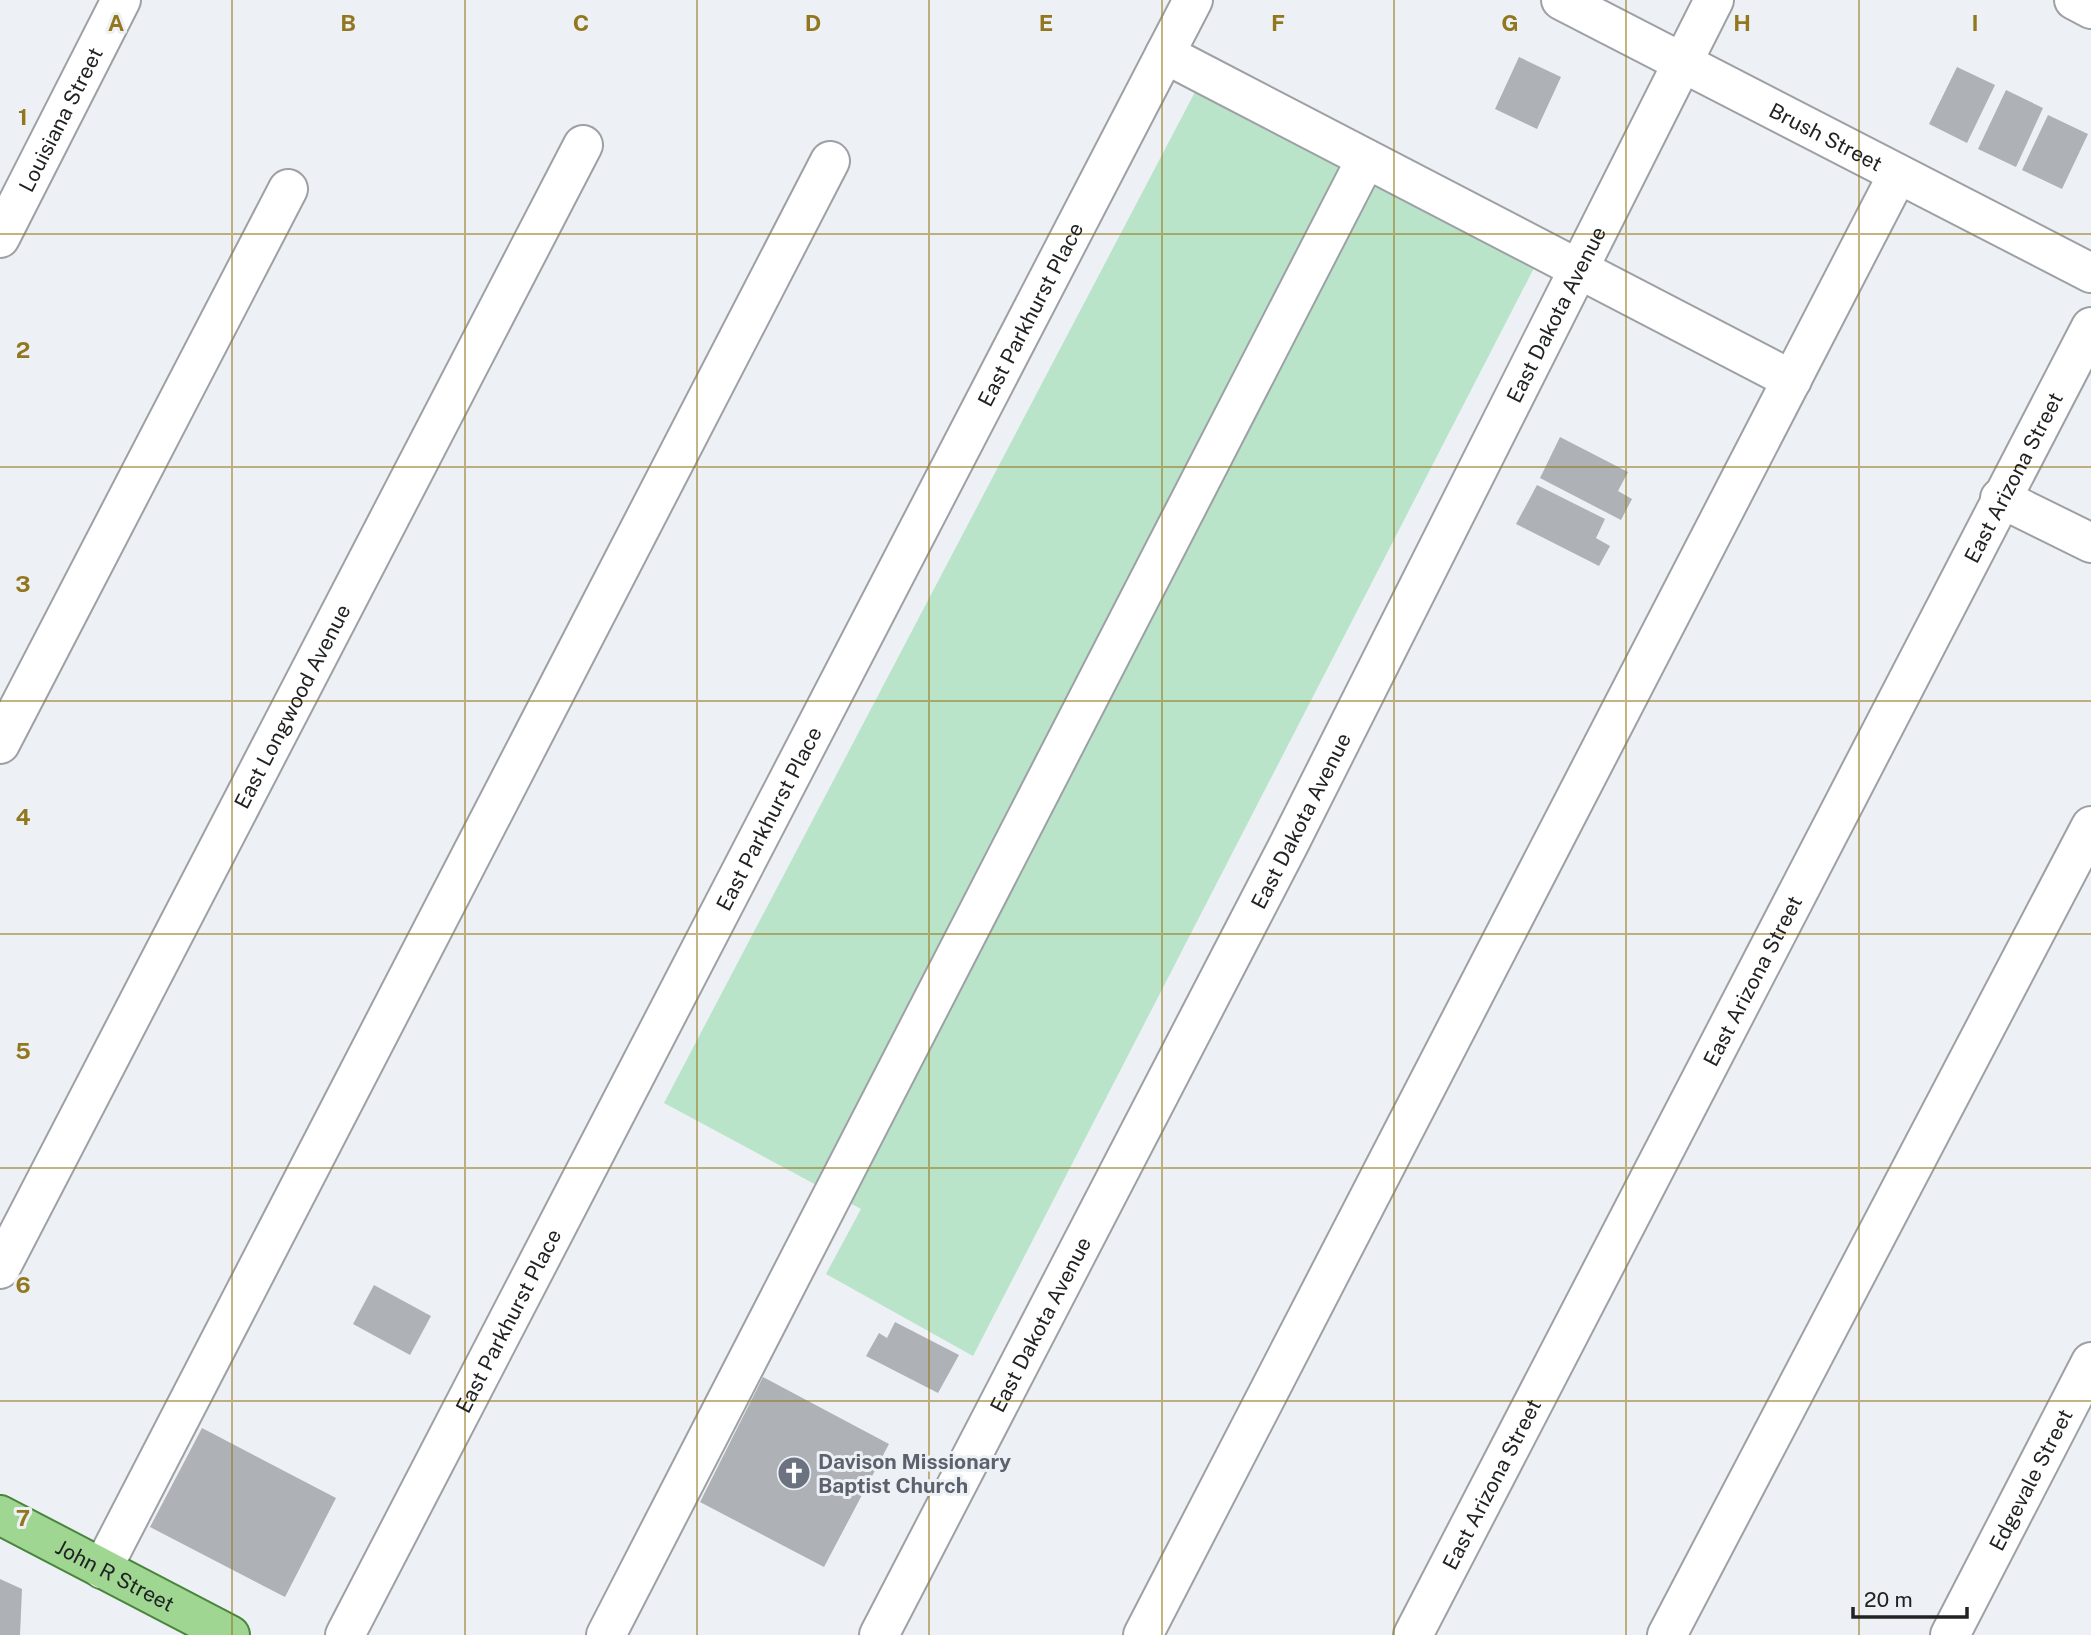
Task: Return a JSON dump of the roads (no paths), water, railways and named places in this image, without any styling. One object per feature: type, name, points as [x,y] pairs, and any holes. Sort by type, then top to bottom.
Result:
[{"type":"main road","name":"John R Street","points":[[0,1515],[213,1631]]},
{"type":"street","name":"Louisiana Street","points":[[0,238],[121,0]]},
{"type":"street","name":"East Parkhurst Place","points":[[345,1635],[1193,0]]},
{"type":"street","name":"Brush Street","points":[[1561,0],[2091,273]]},
{"type":"street","name":"East Dakota Avenue","points":[[879,1635],[1289,844],[1714,0]]},
{"type":"street","points":[[2074,0],[2091,9]]},
{"type":"street","points":[[1165,54],[1792,380]]},
{"type":"street","name":"East Longwood Avenue","points":[[0,1269],[583,145]]},
{"type":"street","points":[[606,1635],[1366,159]]},
{"type":"street","points":[[103,1569],[830,161]]},
{"type":"street","points":[[1143,1635],[1898,174]]},
{"type":"street","points":[[0,744],[288,189]]},
{"type":"street","name":"East Arizona Street","points":[[1413,1635],[2091,327]]},
{"type":"street","points":[[2000,498],[2091,543]]},
{"type":"street","points":[[1667,1635],[2091,827]]},
{"type":"street","name":"Edgevale Street","points":[[1950,1635],[2091,1362]]},
{"type":"place","name":"Davison Missionary Baptist Church","points":[[794,1473]]}]
